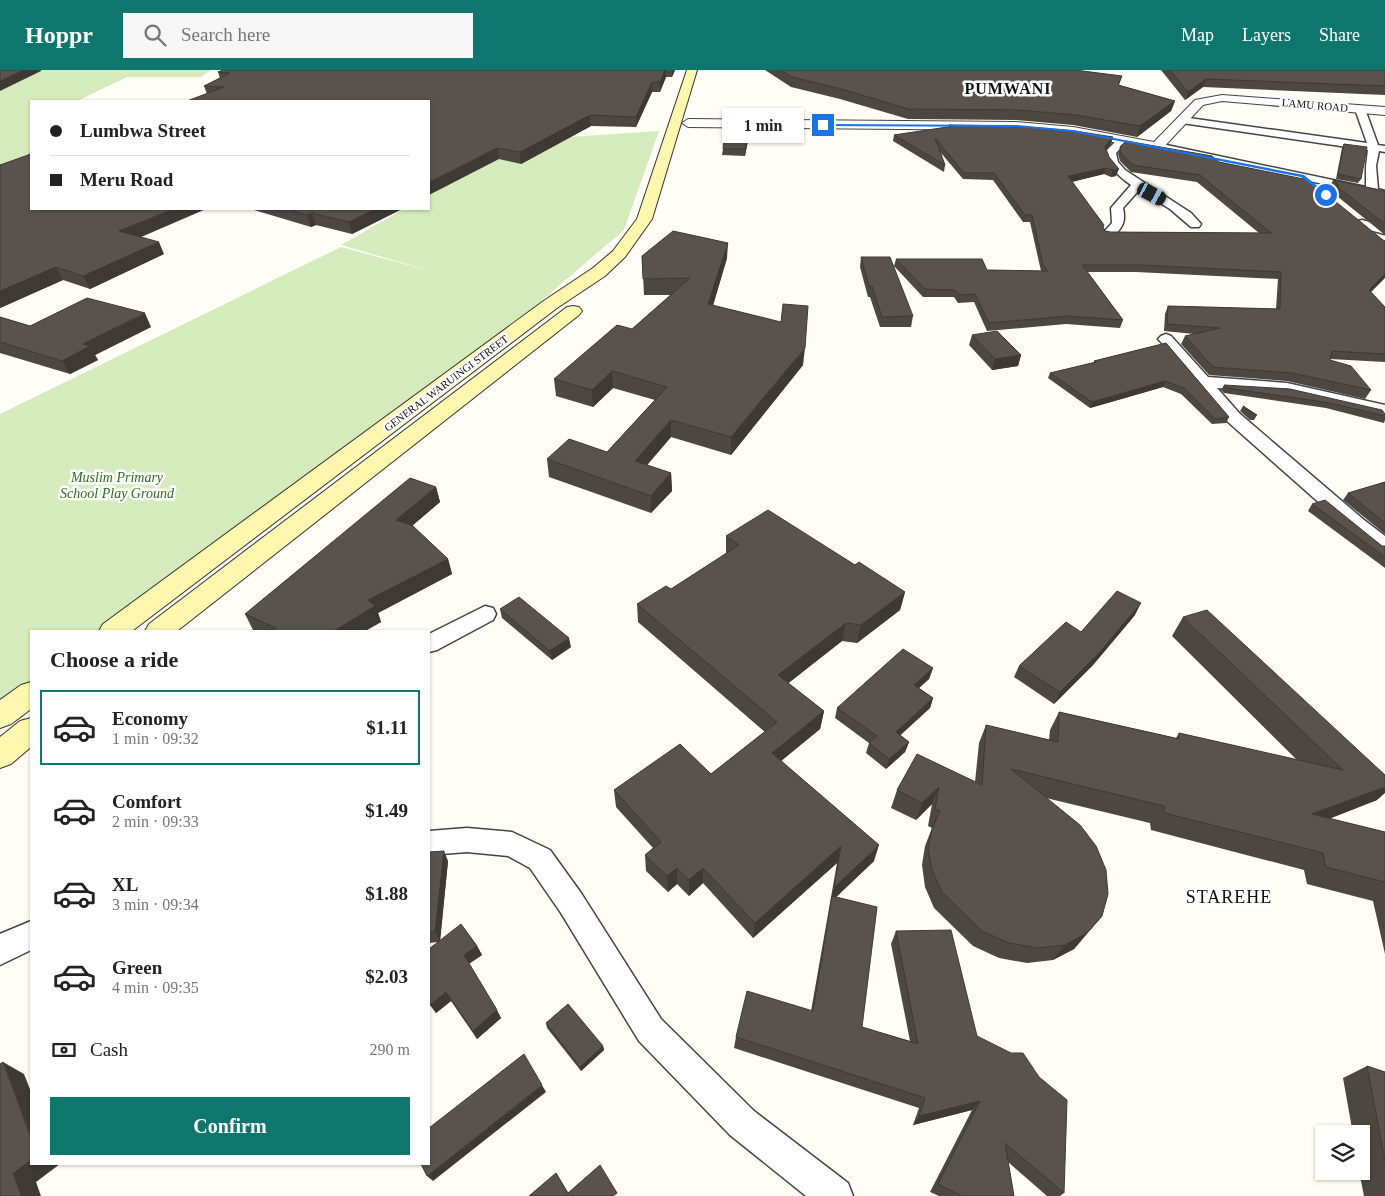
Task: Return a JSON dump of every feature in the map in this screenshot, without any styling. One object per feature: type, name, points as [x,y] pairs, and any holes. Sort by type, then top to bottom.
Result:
[{"type":"main road","name":"GENERAL WARUINGI STREET","points":[[114,630],[551,304],[599,272],[619,254],[644,219],[692,70]]},
{"type":"main road","name":"GENERAL WARUINGI STREET","points":[[160,630],[614,279],[642,251],[654,236],[662,221],[669,201],[690,118]]},
{"type":"main road","points":[[0,716],[30,694]]},
{"type":"main road","points":[[0,754],[30,731]]},
{"type":"street","name":"LAMU ROAD","points":[[1157,146],[1199,102],[1222,98],[1385,111]]},
{"type":"street","points":[[1360,109],[1380,148]]},
{"type":"street","points":[[690,118],[1016,126],[1073,131],[1157,146],[1385,194]]},
{"type":"street","points":[[1182,120],[1380,148]]},
{"type":"street","points":[[1123,140],[1110,152],[1110,158],[1117,168],[1137,185],[1179,208],[1195,224]]},
{"type":"street","points":[[1372,192],[1371,166],[1380,148]]},
{"type":"street","points":[[1302,176],[1324,194]]},
{"type":"street","points":[[1108,234],[1118,227],[1120,219],[1117,208],[1121,200],[1137,185]]},
{"type":"street","points":[[1350,215],[1385,243]]},
{"type":"street","points":[[1362,224],[1385,230]]},
{"type":"street","points":[[1166,339],[1234,418],[1357,525],[1385,546]]},
{"type":"street","points":[[1204,382],[1287,388],[1332,396],[1385,410]]},
{"type":"street","points":[[430,643],[485,614]]},
{"type":"street","points":[[430,843],[467,840],[512,844],[540,859],[571,903],[650,1030],[742,1123],[835,1196]]},
{"type":"street","points":[[0,950],[30,935]]},
{"type":"green space","points":[[40,70],[211,70],[201,77],[127,77],[79,100],[30,100],[30,158],[0,168],[0,88]]},
{"type":"green space","name":"Muslim Primary School Play Ground","points":[[659,131],[624,230],[541,301],[551,304],[114,630],[30,630],[30,694],[0,716],[0,414],[341,247],[438,273],[341,245],[402,210],[430,210],[430,193],[524,140]]},
{"type":"building","points":[[0,70],[23,70],[0,81]]},
{"type":"building","points":[[223,70],[665,70],[660,82],[652,82],[636,117],[590,115],[520,152],[497,148],[430,182],[430,100],[190,100],[224,87],[204,86],[230,73],[218,72]]},
{"type":"building","points":[[780,70],[1075,70],[1122,76],[1118,85],[1175,101],[1140,126],[1076,115],[1019,110],[909,109],[792,77]]},
{"type":"building","points":[[1170,70],[1385,70],[1385,86],[1206,79],[1188,92]]},
{"type":"building","points":[[949,125],[1017,126],[1075,131],[1113,137],[1105,146],[1109,157],[1119,169],[1106,168],[1068,176],[1104,225],[1105,231],[1110,232],[1271,233],[1200,175],[1133,165],[1122,155],[1120,147],[1126,141],[1212,156],[1219,162],[1309,180],[1385,241],[1385,274],[1369,290],[1385,307],[1385,354],[1332,351],[1330,360],[1351,366],[1371,390],[1292,373],[1213,367],[1185,336],[1220,328],[1167,324],[1168,306],[1280,309],[1281,272],[1139,265],[1082,265],[1123,320],[1068,316],[989,323],[975,294],[960,295],[955,290],[925,289],[896,259],[982,259],[987,270],[1048,271],[1043,265],[1032,215],[1025,215],[994,173],[964,173],[935,138],[945,165],[894,135],[954,126]]},
{"type":"building","points":[[725,128],[749,129],[745,149],[723,149]]},
{"type":"building","points":[[1344,144],[1367,147],[1361,179],[1338,174]]},
{"type":"building","points":[[30,154],[30,210],[171,210],[119,231],[159,242],[83,276],[56,267],[0,291],[0,165]]},
{"type":"building","points":[[1333,180],[1385,191],[1385,224],[1335,185],[1339,185]]},
{"type":"building","points":[[290,210],[373,210],[349,222],[312,213],[307,215]]},
{"type":"building","points":[[673,231],[728,243],[708,304],[781,322],[783,304],[808,306],[805,348],[731,437],[671,420],[635,461],[671,473],[651,496],[547,459],[569,439],[607,452],[667,387],[612,371],[592,390],[554,379],[617,325],[632,329],[690,278],[643,279],[642,256]]},
{"type":"building","points":[[861,257],[890,257],[913,316],[882,317],[872,286],[869,286]]},
{"type":"building","points":[[87,298],[145,313],[83,344],[90,346],[62,361],[0,342],[0,317],[30,326]]},
{"type":"building","points":[[997,331],[1021,355],[995,359],[972,335]]},
{"type":"building","points":[[1166,343],[1229,417],[1215,419],[1184,388],[1165,381],[1092,402],[1050,373],[1096,362],[1094,361]]},
{"type":"building","points":[[1224,385],[1290,389],[1382,410],[1385,416],[1330,403],[1227,388]]},
{"type":"building","points":[[410,478],[436,487],[396,520],[413,526],[448,559],[368,600],[375,606],[336,630],[273,630],[276,628],[245,614]]},
{"type":"building","points":[[1385,482],[1385,523],[1348,493]]},
{"type":"building","points":[[1325,500],[1382,546],[1385,546],[1385,557],[1312,504]]},
{"type":"building","points":[[768,510],[855,565],[859,562],[905,592],[861,625],[846,623],[778,675],[824,711],[772,753],[879,845],[834,888],[841,846],[755,923],[703,868],[689,880],[677,868],[667,876],[645,855],[661,842],[614,790],[680,744],[711,774],[777,722],[637,604],[666,586],[671,589],[739,545],[726,536]]},
{"type":"building","points":[[1117,591],[1141,603],[1099,653],[1060,692],[1019,666],[1066,622],[1081,632]]},
{"type":"building","points":[[519,597],[569,638],[550,651],[500,609]]},
{"type":"building","points":[[1207,610],[1385,775],[1385,787],[1312,814],[1385,832],[1385,882],[1326,867],[1323,853],[1164,813],[1164,806],[1011,769],[1080,825],[1096,846],[1106,870],[1108,894],[1102,916],[1087,933],[1065,945],[1038,948],[1009,943],[982,931],[942,892],[932,870],[928,848],[932,829],[940,811],[935,809],[939,787],[922,803],[897,790],[917,754],[982,785],[986,725],[1058,742],[1059,712],[1179,739],[1179,733],[1343,770],[1183,617]]},
{"type":"building","points":[[903,649],[933,668],[914,685],[933,698],[896,732],[909,742],[889,759],[869,743],[877,736],[837,708]]},
{"type":"building","points":[[444,851],[435,932],[430,933],[430,852]]},
{"type":"building","points":[[832,896],[877,907],[862,1027],[918,1044],[896,931],[951,930],[977,1036],[1011,1053],[1023,1053],[1039,1077],[1067,1100],[1064,1193],[1005,1143],[1014,1196],[962,1196],[938,1184],[980,1101],[919,1116],[925,1098],[736,1037],[747,991],[813,1011]]},
{"type":"building","points":[[461,924],[477,946],[464,955],[497,1010],[473,1031],[446,992],[430,1005],[430,948]]},
{"type":"building","points":[[568,1004],[603,1046],[580,1067],[546,1023]]},
{"type":"building","points":[[524,1054],[542,1085],[427,1176],[422,1165],[430,1165],[430,1127]]},
{"type":"building","points":[[3,1062],[30,1135],[30,1161],[13,1173],[21,1196],[0,1196],[0,1064]]},
{"type":"building","points":[[1367,1066],[1385,1072],[1385,1161]]},
{"type":"building","points":[[600,1165],[617,1193],[613,1196],[529,1196],[556,1173],[568,1193]]},
{"type":"district","name":"PUMWANI","points":[[1008,88]]},
{"type":"district","name":"STAREHE","points":[[1229,897]]},
{"type":"route","points":[[823,125],[1016,126],[1052,128],[1157,146],[1302,176],[1326,195]]}]
